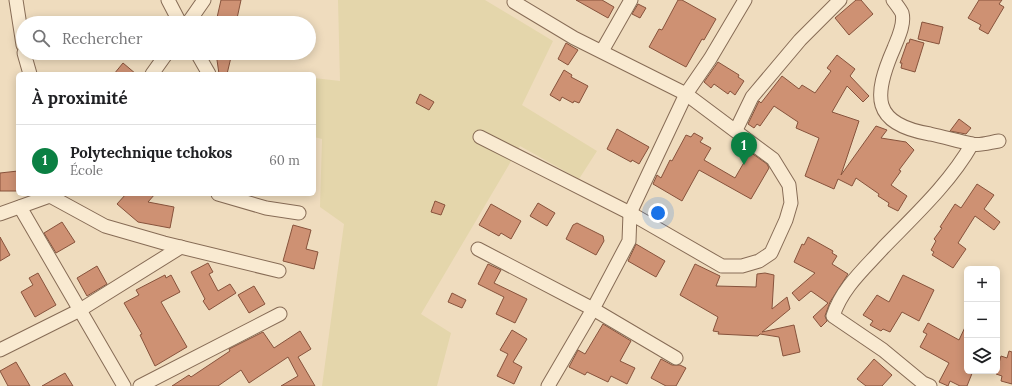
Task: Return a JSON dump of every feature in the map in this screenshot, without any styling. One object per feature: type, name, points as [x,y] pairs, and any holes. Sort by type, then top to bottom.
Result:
[{"type":"street","points":[[16,0],[18,16]]},
{"type":"street","points":[[168,0],[176,16]]},
{"type":"street","points":[[193,16],[204,0]]},
{"type":"street","points":[[480,138],[630,213],[722,266],[742,266],[759,261],[771,253],[786,220],[791,203],[789,186],[773,159],[736,130],[686,94],[574,38],[514,2],[516,0]]},
{"type":"street","points":[[602,51],[630,0]]},
{"type":"street","points":[[548,386],[593,308],[629,241],[630,213],[686,94],[710,59],[745,0]]},
{"type":"street","points":[[736,130],[757,92],[800,40],[840,0]]},
{"type":"street","points":[[893,0],[902,13],[901,30],[888,61],[880,87],[881,103],[887,117],[894,122],[920,132],[965,141],[972,144],[999,141]]},
{"type":"street","points":[[26,60],[29,72]]},
{"type":"street","points":[[153,72],[162,60]]},
{"type":"street","points":[[201,60],[208,72]]},
{"type":"street","points":[[924,385],[883,350],[833,316],[837,303],[856,277],[936,193],[964,159],[972,144]]},
{"type":"street","points":[[0,214],[48,196]]},
{"type":"street","points":[[52,196],[105,226],[180,247],[279,271]]},
{"type":"street","points":[[225,196],[266,208],[299,213]]},
{"type":"street","points":[[20,207],[124,386]]},
{"type":"street","points":[[0,350],[80,310],[180,247]]},
{"type":"street","points":[[478,249],[593,308],[676,358]]},
{"type":"street","points":[[140,386],[280,314]]},
{"type":"shaded area","points":[[338,0],[485,0],[553,41],[522,105],[597,151],[579,179],[520,146],[421,314],[451,333],[437,386],[322,386],[344,224],[320,207],[322,139],[316,138],[316,78],[340,81]]},
{"type":"building","points":[[221,0],[241,0],[238,16],[217,16]]},
{"type":"building","points":[[576,0],[602,0],[614,7],[608,18]]},
{"type":"building","points":[[678,0],[682,0],[716,19],[704,40],[702,39],[686,67],[649,47],[659,29],[662,30]]},
{"type":"building","points":[[856,0],[861,0],[873,14],[849,35],[835,18]]},
{"type":"building","points":[[979,0],[1002,0],[999,4],[1004,7],[988,34],[979,29],[981,25],[968,18]]},
{"type":"building","points":[[638,4],[646,8],[640,18],[632,14]]},
{"type":"building","points":[[922,22],[943,27],[939,44],[918,39]]},
{"type":"building","points":[[910,39],[924,43],[915,72],[901,68],[902,63],[900,63],[907,43],[909,43]]},
{"type":"building","points":[[566,43],[578,50],[568,65],[558,59]]},
{"type":"building","points":[[837,55],[855,69],[850,76],[869,96],[863,102],[847,86],[832,112],[859,121],[841,175],[876,126],[887,130],[881,138],[906,142],[914,150],[899,170],[901,171],[891,185],[907,196],[898,211],[888,206],[889,203],[878,196],[879,194],[856,178],[852,186],[838,179],[834,189],[805,176],[819,138],[796,128],[798,122],[774,106],[760,126],[757,124],[754,128],[748,124],[759,101],[761,103],[782,76],[799,89],[802,85],[815,93],[831,71],[827,68]]},
{"type":"building","points":[[217,60],[230,60],[227,72],[219,72]]},
{"type":"building","points":[[718,62],[739,75],[738,77],[744,81],[735,95],[730,91],[728,94],[714,84],[711,88],[704,82]]},
{"type":"building","points":[[123,63],[134,72],[116,72]]},
{"type":"building","points":[[564,70],[572,75],[571,77],[588,86],[579,103],[574,101],[573,103],[562,97],[560,101],[550,95]]},
{"type":"building","points":[[420,94],[434,102],[429,110],[416,103]]},
{"type":"building","points":[[959,119],[971,128],[966,134],[950,131]]},
{"type":"building","points":[[617,129],[649,147],[639,164],[632,160],[631,162],[607,149]]},
{"type":"building","points":[[694,133],[703,138],[700,142],[711,148],[704,160],[735,178],[750,152],[767,164],[769,168],[751,199],[699,170],[682,201],[653,184],[657,175],[661,178],[670,160],[672,161],[686,135],[691,137]]},
{"type":"building","points":[[16,171],[16,191],[0,191],[0,173]]},
{"type":"building","points":[[977,184],[994,195],[984,209],[1000,222],[994,230],[975,216],[958,243],[966,249],[953,268],[932,255],[934,252],[931,250],[936,241],[934,239],[942,228],[940,227],[955,204],[961,208]]},
{"type":"building","points":[[124,196],[153,196],[148,202],[174,207],[170,228],[138,222],[117,204]]},
{"type":"building","points":[[435,201],[445,205],[441,215],[431,212]]},
{"type":"building","points":[[538,203],[555,213],[547,226],[530,216]]},
{"type":"building","points":[[491,204],[521,221],[511,239],[501,233],[499,236],[479,225]]},
{"type":"building","points":[[62,222],[75,242],[56,253],[44,233]]},
{"type":"building","points":[[577,223],[603,236],[604,241],[596,255],[566,239],[573,225]]},
{"type":"building","points":[[293,225],[311,230],[306,249],[318,252],[314,269],[283,261]]},
{"type":"building","points":[[0,237],[10,255],[0,261]]},
{"type":"building","points":[[808,237],[833,251],[832,253],[837,256],[832,264],[848,274],[830,302],[825,316],[827,321],[821,327],[813,317],[828,303],[811,291],[799,301],[792,293],[815,273],[794,262],[802,244],[804,245]]},
{"type":"building","points":[[636,244],[665,261],[656,277],[628,261]]},
{"type":"building","points":[[208,263],[213,272],[209,274],[218,291],[230,284],[236,293],[209,310],[203,301],[205,299],[191,272]]},
{"type":"building","points":[[488,264],[501,270],[494,283],[527,299],[515,323],[496,314],[504,297],[478,284]]},
{"type":"building","points":[[695,264],[720,276],[716,286],[756,287],[757,274],[765,273],[774,275],[772,309],[787,297],[790,309],[762,332],[794,325],[800,352],[783,356],[779,337],[760,334],[758,336],[718,334],[719,332],[713,331],[718,317],[680,295]]},
{"type":"building","points":[[97,266],[107,284],[87,296],[77,278]]},
{"type":"building","points":[[38,273],[56,305],[35,317],[21,292],[33,285],[29,278]]},
{"type":"building","points":[[165,275],[166,278],[171,275],[180,292],[161,302],[187,347],[155,366],[140,335],[142,334],[124,303],[139,295],[136,290]]},
{"type":"building","points":[[903,275],[934,290],[919,321],[902,312],[890,332],[883,329],[881,331],[870,325],[873,321],[863,315],[877,295],[889,302]]},
{"type":"building","points":[[254,286],[265,304],[249,313],[238,295]]},
{"type":"building","points":[[452,293],[466,300],[462,308],[448,302]]},
{"type":"building","points":[[928,323],[959,340],[964,329],[964,374],[972,374],[967,386],[960,386],[950,381],[948,386],[939,382],[949,363],[920,347],[927,334],[923,332]]},
{"type":"building","points":[[603,324],[631,341],[620,361],[635,368],[627,384],[611,376],[608,382],[587,372],[585,375],[569,367],[578,350],[585,354]]},
{"type":"building","points":[[512,330],[527,339],[513,362],[522,367],[514,384],[497,376],[508,354],[500,350]]},
{"type":"building","points":[[300,331],[311,349],[298,357],[315,386],[281,386],[298,376],[288,357],[249,383],[241,370],[218,386],[172,386],[189,375],[191,377],[230,351],[229,349],[263,332],[274,348]]},
{"type":"building","points":[[1009,351],[1012,352],[1012,384],[1001,381],[1002,376],[996,374],[1000,374],[1001,356],[1007,358]]},
{"type":"building","points":[[661,359],[672,365],[680,365],[686,368],[676,386],[666,386],[651,378]]},
{"type":"building","points":[[874,359],[892,375],[882,386],[866,386],[857,379]]},
{"type":"building","points":[[16,362],[30,386],[8,386],[0,371]]},
{"type":"building","points":[[65,373],[73,386],[42,386]]},
{"type":"place","name":"Polytechnique tchokos","points":[[744,165]]}]
